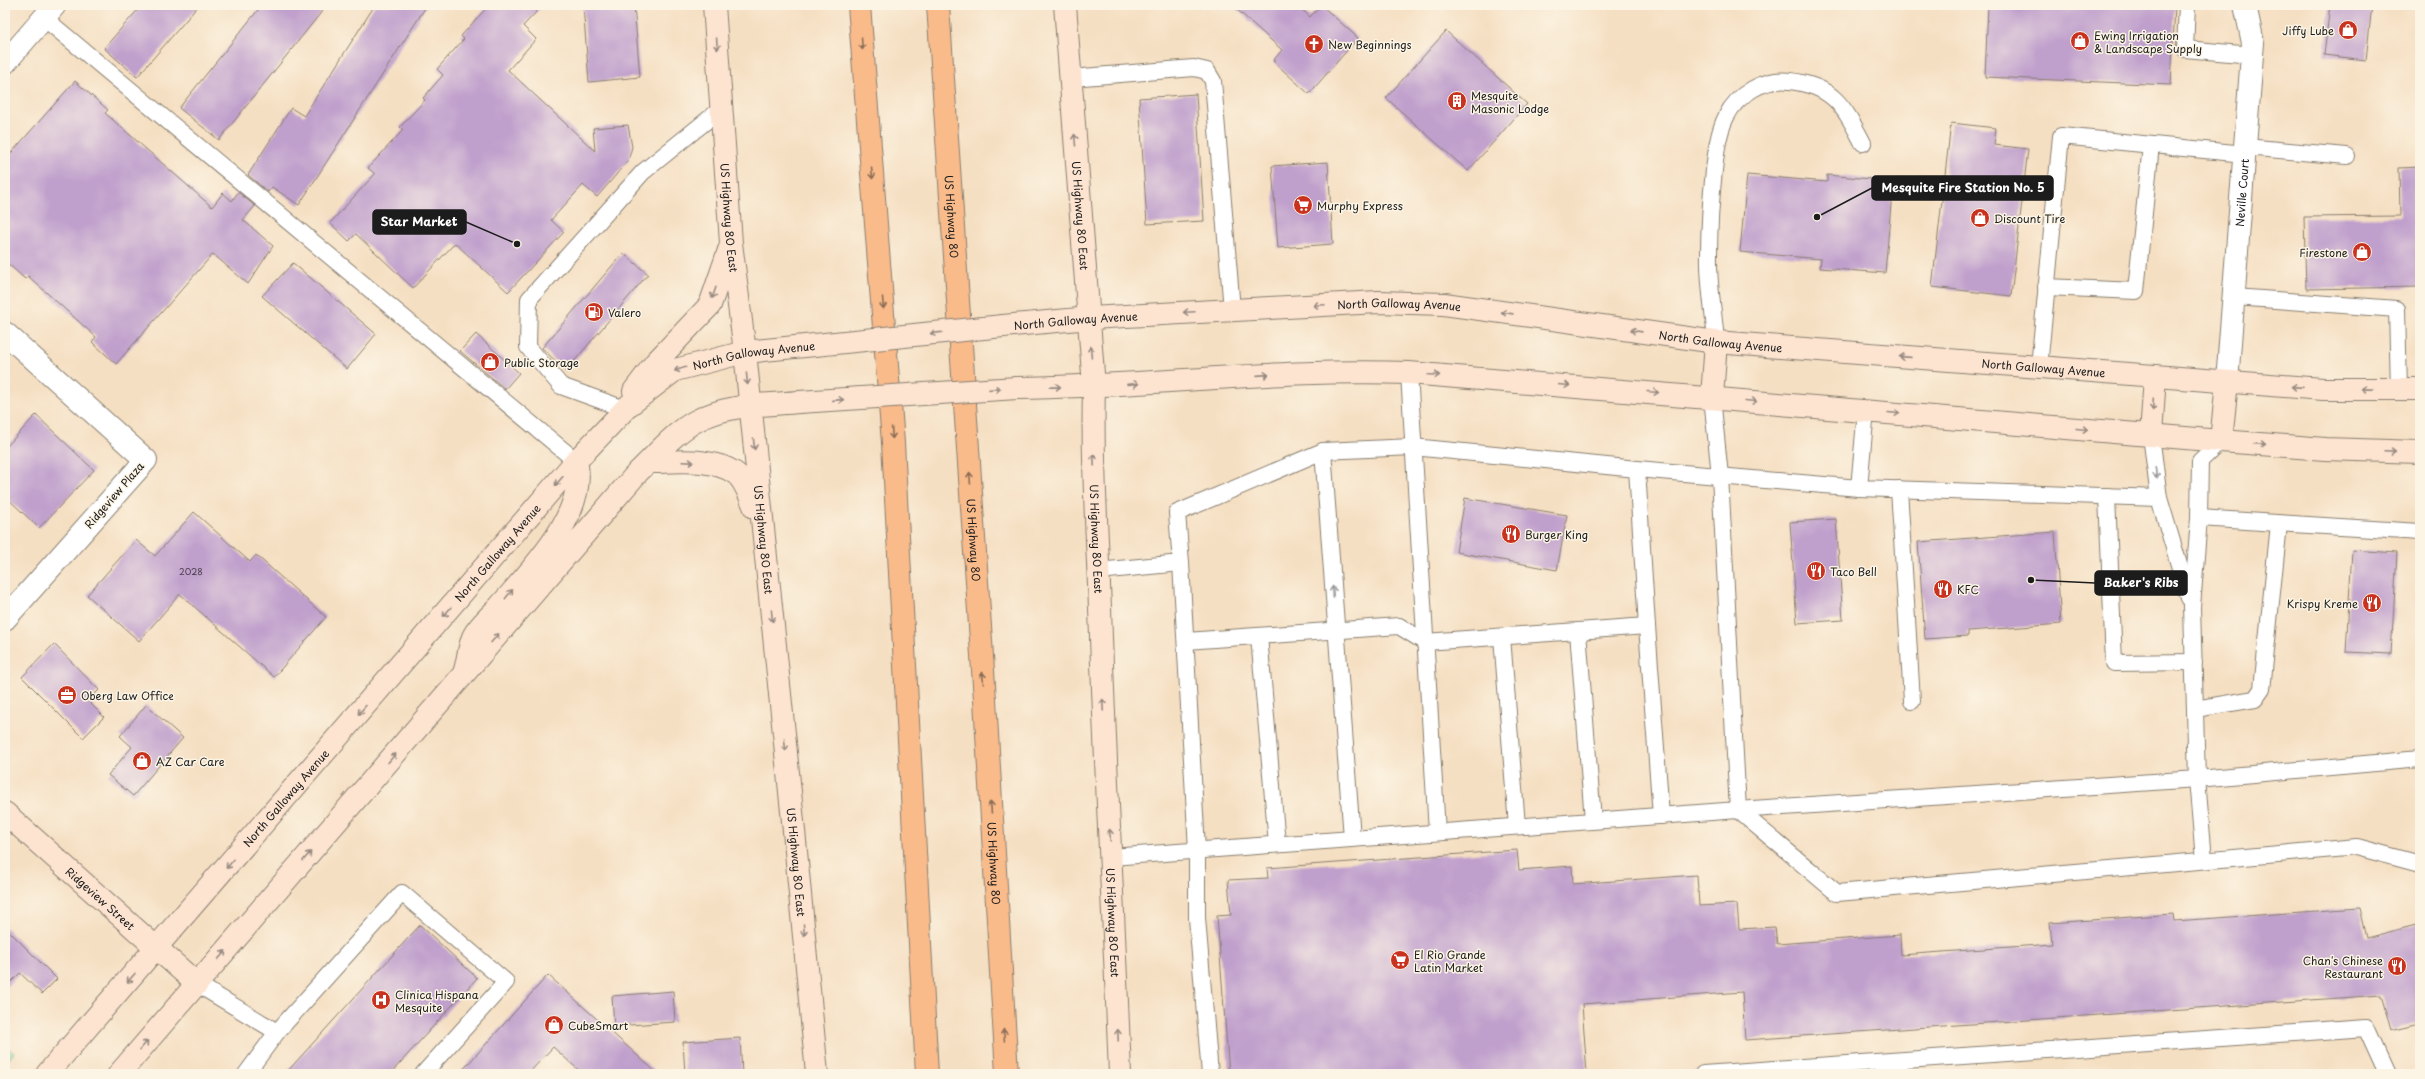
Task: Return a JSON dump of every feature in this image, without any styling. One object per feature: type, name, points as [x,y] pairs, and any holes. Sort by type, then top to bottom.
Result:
[{"type":"highway","points":[[859,5],[893,451],[927,1074]]},
{"type":"highway","name":"US Highway 80","points":[[938,5],[984,692],[1007,1074]]},
{"type":"main road","name":"US Highway 80 East","points":[[714,5],[731,243],[750,406],[796,841],[817,1074]]},
{"type":"main road","name":"US Highway 80 East","points":[[1065,5],[1090,318],[1094,387],[1093,434],[1098,571],[1120,1074]]},
{"type":"main road","points":[[604,432],[656,362],[710,305],[731,243]]},
{"type":"main road","name":"North Galloway Avenue","points":[[47,1074],[157,949],[576,461],[628,406],[675,370],[744,352],[1003,326],[1090,318],[1378,302],[1444,304],[1716,342],[2323,389],[2410,390]]},
{"type":"main road","points":[[1712,397],[1716,342]]},
{"type":"main road","points":[[119,1074],[649,462],[675,437],[696,421],[720,412],[750,406],[799,402],[1017,388],[1094,387],[1309,372],[1409,373],[1712,397],[2221,441],[2324,449],[2420,453]]},
{"type":"main road","points":[[2151,435],[2154,376]]},
{"type":"main road","points":[[2221,441],[2227,382]]},
{"type":"main road","points":[[464,675],[474,636],[548,546],[572,510],[578,492],[580,475],[576,461]]},
{"type":"main road","points":[[649,462],[715,464],[735,473],[744,484],[763,529]]},
{"type":"main road","name":"Ridgeview Street","points":[[5,813],[197,984]]},
{"type":"street","name":"Neville Court","points":[[2227,382],[2253,43],[2245,5]]},
{"type":"street","points":[[5,63],[50,12]]},
{"type":"street","name":"Ridgeview Plaza","points":[[5,333],[146,460],[5,619]]},
{"type":"lane","points":[[2187,5],[2185,49],[2252,55]]},
{"type":"lane","points":[[50,12],[576,461]]},
{"type":"lane","points":[[1071,78],[1194,68],[1207,71],[1213,81],[1232,310]]},
{"type":"lane","points":[[1716,342],[1708,256],[1716,148],[1726,117],[1745,92],[1768,83],[1787,81],[1803,83],[1824,89],[1838,101],[1863,143]]},
{"type":"lane","points":[[622,408],[561,386],[528,347],[529,299],[643,172],[721,109]]},
{"type":"lane","points":[[2039,367],[2061,136],[2151,145],[2347,156]]},
{"type":"lane","points":[[2046,287],[2136,291],[2151,145]]},
{"type":"lane","points":[[2234,296],[2397,309],[2410,390]]},
{"type":"lane","points":[[1409,373],[1437,832]]},
{"type":"lane","points":[[1712,397],[1720,476],[1738,810],[1837,893],[2357,847],[2420,864]]},
{"type":"lane","points":[[1859,488],[1866,410]]},
{"type":"lane","points":[[2151,435],[2159,498],[2192,607]]},
{"type":"lane","points":[[2204,860],[2197,779],[2192,607],[2199,518],[2200,461],[2221,441]]},
{"type":"lane","points":[[1210,1074],[1197,918],[1197,850],[1182,563],[1177,513],[1323,451],[1413,447],[1637,469],[1859,488],[2159,498]]},
{"type":"lane","points":[[1323,451],[1335,631],[1352,838]]},
{"type":"lane","points":[[1637,469],[1646,626],[1661,816]]},
{"type":"lane","points":[[1899,489],[1912,701]]},
{"type":"lane","points":[[2107,496],[2114,663],[2194,662]]},
{"type":"lane","points":[[2199,518],[2420,532]]},
{"type":"lane","points":[[2195,709],[2255,699],[2262,689],[2279,524]]},
{"type":"lane","points":[[1098,571],[1182,563]]},
{"type":"lane","points":[[1186,641],[1399,626],[1425,642],[1646,626]]},
{"type":"lane","points":[[1578,632],[1593,820]]},
{"type":"lane","points":[[1259,636],[1277,844]]},
{"type":"lane","points":[[1502,637],[1517,826]]},
{"type":"lane","points":[[1111,857],[1593,820],[2197,779],[2420,760]]},
{"type":"lane","points":[[246,1074],[277,1032],[402,893],[506,982],[424,1074]]},
{"type":"lane","points":[[197,984],[277,1032]]},
{"type":"lane","points":[[1703,1074],[2366,1028],[2387,1074]]},
{"type":"green space","points":[[5,1046],[14,1053],[5,1063]]},
{"type":"building","points":[[142,5],[199,5],[137,77],[104,48]]},
{"type":"building","points":[[262,5],[327,5],[219,140],[179,108]]},
{"type":"building","points":[[375,5],[427,5],[299,205],[272,187],[268,192],[248,175],[291,108],[304,116]]},
{"type":"building","points":[[489,5],[543,5],[523,26],[536,39],[508,70],[595,151],[593,128],[628,125],[632,147],[628,161],[597,197],[583,185],[551,220],[564,232],[508,292],[455,243],[413,288],[356,234],[349,241],[330,223],[375,174],[368,168],[403,130],[400,127],[425,100],[423,98],[443,75],[437,69],[464,39],[461,36]]},
{"type":"building","points":[[583,5],[634,5],[640,77],[589,82]]},
{"type":"building","name":"New Beginnings","points":[[1232,5],[1297,5],[1310,17],[1321,5],[1358,38],[1309,94],[1273,61],[1282,50]]},
{"type":"building","name":"Ewing Irrigation & Landscape Supply","points":[[1988,5],[2175,5],[2171,85],[1985,77]]},
{"type":"building","name":"Jiffy Lube","points":[[2330,5],[2372,5],[2366,60],[2324,55]]},
{"type":"building","name":"Mesquite Masonic Lodge","points":[[1446,31],[1527,104],[1468,171],[1386,98]]},
{"type":"building","points":[[75,81],[108,110],[105,113],[212,207],[223,193],[232,201],[238,192],[255,206],[243,220],[273,246],[248,284],[213,254],[116,364],[92,342],[96,337],[28,276],[25,279],[5,261],[5,160]]},
{"type":"building","points":[[1196,94],[1204,221],[1147,224],[1139,98]]},
{"type":"building","name":"Discount Tire","points":[[1951,123],[1996,128],[1994,145],[2028,149],[2011,296],[1932,287]]},
{"type":"building","name":"Murphy Express","points":[[1328,162],[1333,244],[1278,248],[1272,166]]},
{"type":"building","name":"Firestone","points":[[2420,167],[2420,287],[2306,289],[2304,217],[2400,216],[2399,168]]},
{"type":"building","points":[[1747,175],[1827,182],[1827,175],[1893,181],[1885,273],[1820,268],[1821,259],[1740,252]]},
{"type":"building","name":"Valero","points":[[623,253],[648,274],[566,371],[542,348]]},
{"type":"building","points":[[293,263],[376,334],[347,369],[262,296]]},
{"type":"building","name":"Public Storage","points":[[476,334],[519,373],[505,389],[460,351]]},
{"type":"building","points":[[36,415],[94,470],[39,528],[5,496],[5,448]]},
{"type":"building","name":"Burger King","points":[[1465,498],[1567,515],[1557,570],[1456,552]]},
{"type":"building","points":[[194,512],[250,562],[256,555],[326,617],[274,677],[180,594],[139,641],[87,595],[136,540],[155,556]]},
{"type":"building","name":"Taco Bell","points":[[1836,519],[1843,620],[1797,623],[1790,522]]},
{"type":"building","points":[[2055,532],[2061,624],[1968,631],[1968,636],[1925,639],[1918,542]]},
{"type":"building","name":"Krispy Kreme","points":[[2352,550],[2397,553],[2391,654],[2346,652]]},
{"type":"building","name":"Oberg Law Office","points":[[54,644],[99,690],[88,701],[104,717],[83,738],[22,677]]},
{"type":"building","name":"AZ Car Care","points":[[146,705],[183,738],[133,796],[108,775],[132,747],[120,736]]},
{"type":"building","points":[[1517,850],[1519,870],[1572,866],[1573,884],[1697,875],[1699,906],[1737,904],[1739,929],[1775,927],[1777,944],[1900,935],[1901,955],[2052,944],[2050,923],[2173,914],[2174,921],[2359,908],[2366,938],[2420,924],[2420,1023],[2391,1030],[2381,995],[1745,1040],[1742,992],[1582,1004],[1587,1074],[1229,1074],[1217,916],[1231,915],[1228,880],[1268,878],[1267,868]]},
{"type":"building","points":[[420,925],[477,978],[390,1074],[285,1074]]},
{"type":"building","points":[[5,927],[57,979],[42,994],[20,973],[5,988]]},
{"type":"building","name":"CubeSmart","points":[[548,975],[658,1074],[583,1074],[553,1047],[528,1074],[459,1074]]},
{"type":"building","points":[[673,991],[675,1022],[614,1026],[612,996]]},
{"type":"building","points":[[740,1038],[742,1074],[685,1074],[683,1042]]},
{"type":"place","name":"Jiffy Lube","points":[[2348,30]]},
{"type":"place","name":"Ewing Irrigation & Landscape Supply","points":[[2080,41]]},
{"type":"place","name":"New Beginnings","points":[[1314,44]]},
{"type":"place","name":"Mesquite Masonic Lodge","points":[[1457,101]]},
{"type":"place","name":"Murphy Express","points":[[1303,205]]},
{"type":"place","name":"Mesquite Fire Station No. 5","points":[[1817,217]]},
{"type":"place","name":"Discount Tire","points":[[1980,218]]},
{"type":"place","name":"Star Market","points":[[517,244]]},
{"type":"place","name":"Firestone","points":[[2362,252]]},
{"type":"place","name":"Valero","points":[[594,312]]},
{"type":"place","name":"Public Storage","points":[[490,362]]},
{"type":"place","name":"Burger King","points":[[1511,534]]},
{"type":"place","name":"Taco Bell","points":[[1816,571]]},
{"type":"place","name":"Baker's Ribs","points":[[2031,580]]},
{"type":"place","name":"KFC","points":[[1943,589]]},
{"type":"place","name":"Krispy Kreme","points":[[2372,603]]},
{"type":"place","name":"Oberg Law Office","points":[[67,695]]},
{"type":"place","name":"AZ Car Care","points":[[142,761]]},
{"type":"place","name":"El Rio Grande Latin Market","points":[[1400,960]]},
{"type":"place","name":"Chan's Chinese Restaurant","points":[[2397,966]]},
{"type":"place","name":"Clinica Hispana Mesquite","points":[[381,1000]]},
{"type":"place","name":"CubeSmart","points":[[554,1025]]}]
